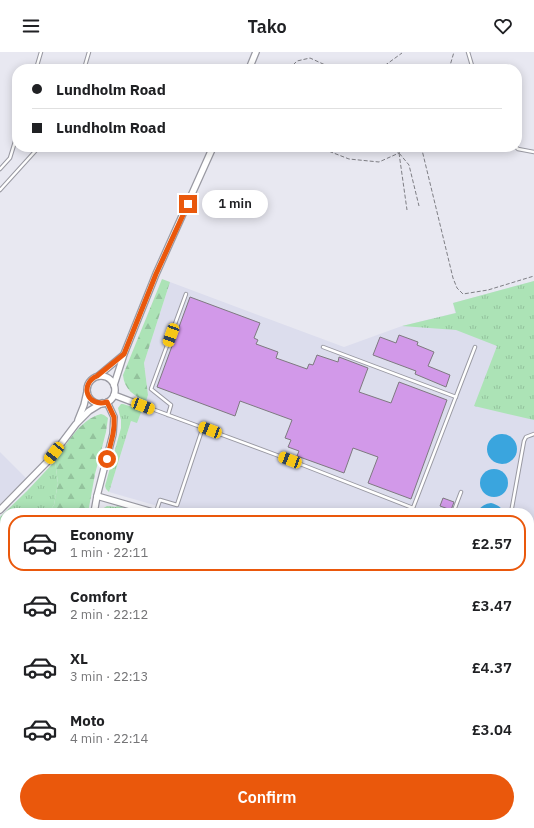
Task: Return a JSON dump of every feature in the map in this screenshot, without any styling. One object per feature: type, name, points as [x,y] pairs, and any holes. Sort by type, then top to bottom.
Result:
[{"type":"street","points":[[251,64],[256,52]]},
{"type":"street","points":[[2,508],[48,461],[76,424],[89,411],[111,399],[114,395],[114,385],[124,354],[156,274],[211,152]]},
{"type":"street","points":[[76,424],[84,405],[89,382],[92,378],[97,376],[124,354]]},
{"type":"street","points":[[97,376],[108,378],[114,385]]},
{"type":"street","points":[[87,391],[89,398],[93,401],[105,402]]},
{"type":"street","points":[[114,395],[143,406]]},
{"type":"street","points":[[95,508],[114,426],[114,417],[105,402]]},
{"type":"street","points":[[97,496],[139,508]]},
{"type":"lane","points":[[37,64],[41,52]]},
{"type":"lane","points":[[85,64],[89,52]]},
{"type":"lane","points":[[468,52],[472,64]]},
{"type":"lane","points":[[522,150],[534,152]]},
{"type":"lane","points":[[0,169],[10,158],[12,151]]},
{"type":"lane","points":[[0,190],[34,152]]},
{"type":"lane","points":[[168,415],[171,404],[151,389],[186,294]]},
{"type":"lane","points":[[322,347],[456,397]]},
{"type":"lane","points":[[143,406],[203,427],[413,508],[475,347]]},
{"type":"lane","points":[[158,508],[160,500],[176,505],[203,427]]},
{"type":"lane","points":[[512,508],[524,441],[526,437],[534,434]]},
{"type":"lane","points":[[455,508],[462,492]]},
{"type":"path","points":[[450,64],[454,52]]},
{"type":"path","points":[[387,64],[402,54]]},
{"type":"path","points":[[294,64],[297,61],[310,58],[323,64]]},
{"type":"path","points":[[331,152],[349,159],[379,162],[398,153]]},
{"type":"path","points":[[422,152],[456,288],[463,294],[488,290],[534,276]]},
{"type":"path","points":[[398,153],[409,165],[419,206]]},
{"type":"path","points":[[398,153],[407,210]]},
{"type":"shaded area","points":[[534,281],[534,508],[165,508],[109,492],[131,421],[137,422],[148,395],[144,363],[170,282],[344,347],[402,326],[455,313],[453,303]]},
{"type":"shaded area","points":[[0,452],[26,478],[0,504]]},
{"type":"green space","points":[[162,279],[170,282],[144,363],[148,395],[146,401],[137,397],[130,391],[125,384],[123,375]]},
{"type":"green space","points":[[534,281],[534,420],[474,406],[497,346],[456,330],[402,326],[456,313],[453,303]]},
{"type":"green space","points":[[121,404],[142,410],[137,423],[131,421],[109,492],[105,486],[121,428],[118,408]]},
{"type":"green space","points":[[101,414],[108,418],[89,508],[52,508],[54,505],[58,483],[55,461],[74,433],[86,421]]},
{"type":"green space","points":[[55,461],[58,483],[54,505],[52,508],[9,508]]},
{"type":"green space","points":[[107,506],[117,506],[125,508],[104,508]]},
{"type":"water","points":[[502,434],[512,439],[517,449],[512,459],[502,464],[492,459],[487,449],[492,439]]},
{"type":"water","points":[[494,469],[500,470],[504,473],[507,477],[507,489],[504,493],[500,496],[494,497],[488,496],[484,493],[481,489],[480,483],[481,477],[484,473],[488,470]]},
{"type":"water","points":[[491,503],[501,508],[480,508]]},
{"type":"building","points":[[190,297],[260,323],[254,338],[258,340],[256,344],[278,352],[276,358],[307,369],[309,364],[313,365],[317,355],[338,362],[339,357],[368,368],[359,392],[391,403],[399,382],[447,400],[411,499],[368,483],[378,457],[353,448],[344,473],[297,456],[299,451],[288,447],[291,440],[285,438],[292,420],[240,401],[235,416],[157,387]]},
{"type":"building","points":[[399,335],[418,342],[417,345],[434,352],[428,366],[450,375],[446,387],[415,374],[416,371],[373,355],[380,337],[396,343]]},
{"type":"building","points":[[443,498],[454,502],[452,508],[440,506]]},
{"type":"route","points":[[107,459],[113,434],[114,417],[107,402],[98,403],[89,398],[87,386],[92,378],[97,376],[124,354],[156,274],[188,204]]}]
